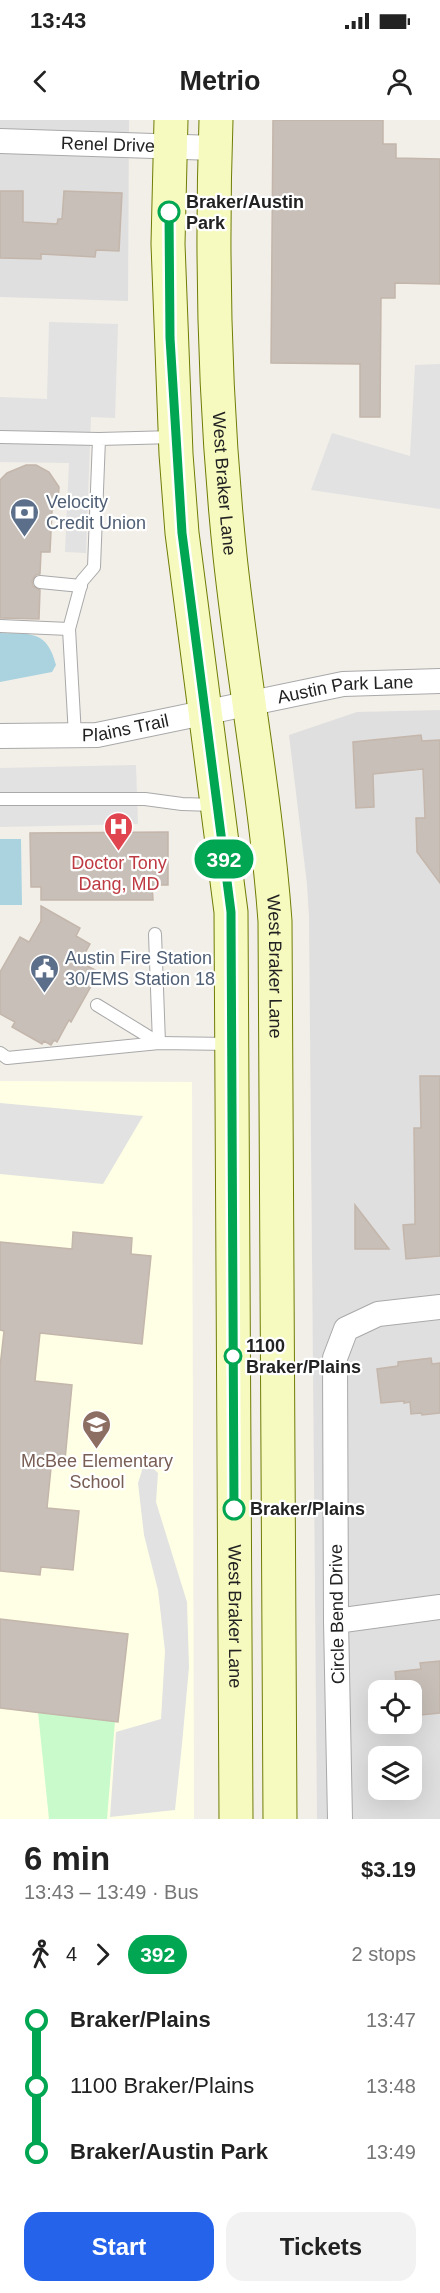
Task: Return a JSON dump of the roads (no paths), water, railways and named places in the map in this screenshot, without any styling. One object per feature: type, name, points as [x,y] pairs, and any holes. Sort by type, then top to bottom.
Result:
[{"type":"main road","name":"West Braker Lane","points":[[171,133],[168,244],[175,437],[182,533],[231,912],[236,1819]]},
{"type":"main road","name":"West Braker Lane","points":[[216,134],[214,309],[218,410],[231,558],[270,850],[275,921],[280,1819]]},
{"type":"main road","points":[[231,1044],[277,1043]]},
{"type":"street","name":"Renel Drive","points":[[0,141],[171,133],[216,134]]},
{"type":"street","name":"Austin Park Lane","points":[[249,703],[343,684],[440,681]]},
{"type":"street","name":"Plains Trail","points":[[0,736],[97,735],[249,703]]},
{"type":"street","name":"Circle Bend Drive","points":[[340,1819],[336,1620],[335,1358],[346,1329],[378,1314],[440,1307]]},
{"type":"street","points":[[336,1620],[440,1608]]},
{"type":"lane","points":[[0,438],[175,437]]},
{"type":"lane","points":[[75,736],[69,629],[82,581],[94,567],[99,439]]},
{"type":"lane","points":[[40,582],[81,586]]},
{"type":"lane","points":[[0,626],[69,629]]},
{"type":"lane","points":[[0,799],[145,799],[182,804],[217,805]]},
{"type":"lane","points":[[155,934],[159,1043]]},
{"type":"lane","points":[[97,1005],[159,1043]]},
{"type":"lane","points":[[0,1053],[7,1058],[159,1043],[231,1044]]},
{"type":"water","points":[[0,633],[29,634],[42,640],[48,645],[56,665],[52,672],[0,682]]},
{"type":"water","points":[[0,839],[21,839],[22,905],[0,905]]},
{"type":"place","name":"Braker/Austin Park","points":[[169,212]]},
{"type":"place","name":"Velocity Credit Union","points":[[25,538]]},
{"type":"place","name":"Doctor Tony Dang, MD","points":[[119,852]]},
{"type":"place","name":"Austin Fire Station 30/EMS Station 18","points":[[44,994]]},
{"type":"place","name":"1100 Braker/Plains","points":[[233,1356]]},
{"type":"place","name":"McBee Elementary School","points":[[97,1450]]},
{"type":"place","name":"Braker/Plains","points":[[234,1509]]}]
